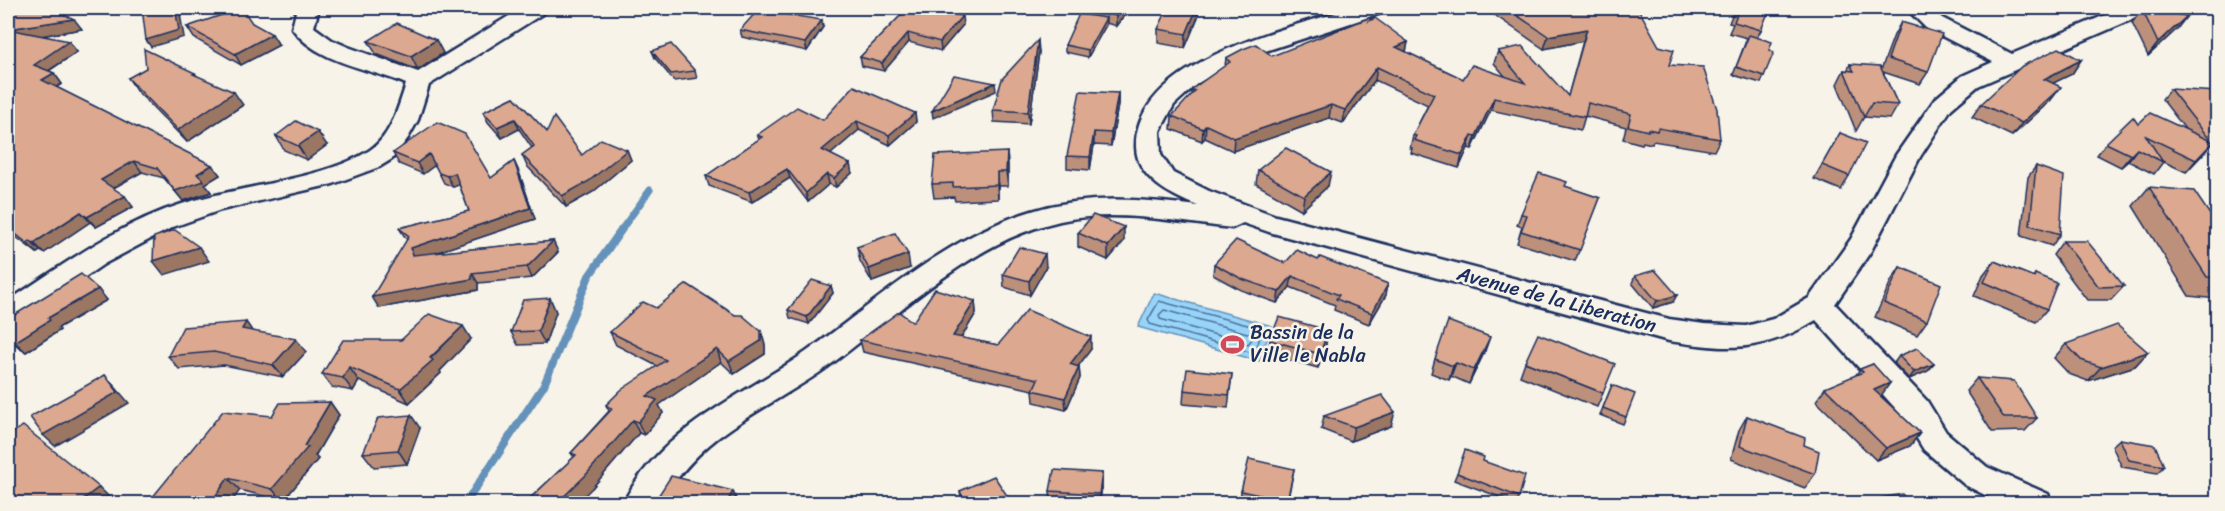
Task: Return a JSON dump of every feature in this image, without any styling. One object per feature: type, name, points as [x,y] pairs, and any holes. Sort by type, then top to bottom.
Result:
[{"type":"street","points":[[308,8],[303,28],[309,36],[353,56],[400,71],[419,81]]},
{"type":"street","points":[[8,315],[85,263],[158,223],[191,210],[298,185],[362,165],[383,153],[398,135],[419,81],[536,8]]},
{"type":"street","name":"Avenue de la Liberation","points":[[1373,8],[1233,54],[1190,78],[1164,101],[1148,131],[1149,156],[1164,179],[1200,197],[1269,223],[1669,330],[1704,335],[1746,336],[1782,327],[1819,305],[1862,244],[1908,155],[1943,104],[1970,81],[2139,8]]},
{"type":"street","points":[[1917,8],[1934,23],[2010,62]]},
{"type":"street","points":[[639,504],[662,473],[704,431],[822,355],[881,309],[960,253],[1003,232],[1039,217],[1074,210],[1152,210],[1269,223]]},
{"type":"street","points":[[1819,305],[1916,410],[1935,441],[1976,476],[2037,504]]},
{"type":"water","name":"Bassin de la Ville le Nabla","points":[[1154,293],[1272,326],[1259,361],[1138,327]]},
{"type":"building","points":[[8,8],[50,8],[74,19],[8,29]]},
{"type":"building","points":[[142,8],[175,8],[179,30],[146,40]]},
{"type":"building","points":[[242,8],[252,23],[272,34],[235,54],[187,27]]},
{"type":"building","points":[[908,8],[926,8],[962,16],[940,42],[908,33],[882,63],[860,57]]},
{"type":"building","points":[[1090,8],[1122,8],[1116,16]]},
{"type":"building","points":[[1168,8],[1197,8],[1186,34],[1158,29]]},
{"type":"building","points":[[1506,8],[1639,10],[1659,46],[1674,50],[1669,65],[1703,67],[1717,109],[1720,139],[1658,128],[1657,131],[1648,129],[1648,131],[1628,126],[1631,114],[1588,103],[1585,117],[1494,98],[1476,136],[1472,135],[1462,155],[1414,140],[1416,136],[1413,135],[1434,94],[1377,67],[1345,110],[1331,105],[1234,138],[1206,125],[1203,129],[1172,116],[1195,91],[1192,89],[1230,62],[1226,58],[1243,49],[1256,44],[1272,56],[1371,17],[1369,21],[1375,18],[1408,42],[1396,47],[1463,79],[1472,65],[1525,83],[1498,51],[1522,46],[1568,96],[1587,29],[1548,36]]},
{"type":"building","points":[[1735,8],[1770,8],[1761,30],[1734,22],[1737,14],[1733,13]]},
{"type":"building","points":[[2142,9],[2187,16],[2158,43]]},
{"type":"building","points":[[758,10],[822,20],[805,43],[740,30]]},
{"type":"building","points":[[1079,14],[1106,18],[1088,50],[1065,45]]},
{"type":"building","points":[[1901,22],[1942,34],[1928,72],[1888,59]]},
{"type":"building","points":[[397,23],[436,40],[411,56],[368,41]]},
{"type":"building","points":[[8,29],[69,41],[34,65],[54,73],[42,80],[212,165],[197,174],[204,181],[175,191],[157,168],[134,161],[101,180],[125,196],[87,217],[81,212],[34,243],[30,241],[27,243],[8,228]]},
{"type":"building","points":[[1749,35],[1772,42],[1769,50],[1774,52],[1764,76],[1736,67]]},
{"type":"building","points":[[1038,40],[1028,112],[993,110],[1002,79]]},
{"type":"building","points":[[671,44],[695,71],[671,74],[652,51]]},
{"type":"building","points":[[2059,48],[2081,60],[2044,79],[2061,87],[2022,123],[1981,104],[2022,66]]},
{"type":"building","points":[[144,49],[234,92],[178,130],[128,78],[146,68]]},
{"type":"building","points":[[1850,64],[1880,66],[1898,105],[1872,103],[1864,117],[1844,70],[1854,71]]},
{"type":"building","points":[[954,75],[995,83],[932,111]]},
{"type":"building","points":[[854,86],[915,113],[889,135],[857,121],[822,150],[850,164],[834,178],[827,174],[806,193],[787,169],[749,192],[706,176],[762,137],[757,135],[797,107],[823,120]]},
{"type":"building","points":[[2170,89],[2217,92],[2217,138],[2213,143],[2213,142]]},
{"type":"building","points":[[1080,91],[1118,93],[1111,133],[1094,132],[1090,157],[1067,156]]},
{"type":"building","points":[[514,97],[547,132],[554,117],[582,155],[601,139],[627,150],[589,181],[562,196],[522,155],[534,146],[515,119],[497,127],[483,112]]},
{"type":"building","points":[[2150,113],[2213,142],[2196,160],[2146,136],[2163,162],[2137,149],[2131,155],[2106,143],[2133,117],[2138,124]]},
{"type":"building","points":[[296,121],[318,132],[298,146],[276,136]]},
{"type":"building","points":[[437,122],[465,134],[491,178],[514,161],[530,208],[411,248],[413,255],[553,241],[527,267],[472,273],[472,279],[372,297],[409,236],[399,228],[469,211],[455,173],[447,176],[439,173],[429,154],[417,163],[393,153]]},
{"type":"building","points":[[1840,133],[1866,143],[1849,176],[1822,165]]},
{"type":"building","points":[[1286,148],[1331,172],[1304,196],[1258,170]]},
{"type":"building","points":[[1007,152],[1006,172],[997,172],[997,185],[953,187],[953,183],[932,184],[935,155]]},
{"type":"building","points":[[2036,166],[2064,176],[2060,234],[2030,225]]},
{"type":"building","points":[[1539,173],[1567,182],[1565,186],[1600,198],[1580,250],[1521,231],[1527,215],[1521,214]]},
{"type":"building","points":[[2149,187],[2194,191],[2217,225],[2217,278],[2207,277]]},
{"type":"building","points":[[1093,215],[1124,227],[1108,246],[1078,233]]},
{"type":"building","points":[[175,230],[199,247],[153,261],[154,237]]},
{"type":"building","points":[[895,233],[908,254],[869,269],[857,247]]},
{"type":"building","points":[[1236,240],[1285,263],[1297,250],[1318,260],[1320,257],[1388,284],[1372,313],[1336,299],[1339,295],[1292,276],[1279,292],[1242,279],[1214,264]]},
{"type":"building","points":[[2063,241],[2087,241],[2124,286],[2099,287]]},
{"type":"building","points":[[1019,247],[1045,254],[1029,281],[1003,274]]},
{"type":"building","points":[[1994,261],[2034,277],[2035,274],[2057,283],[2047,309],[1984,282]]},
{"type":"building","points":[[1900,267],[1941,284],[1927,321],[1884,303]]},
{"type":"building","points":[[1655,270],[1677,295],[1657,301],[1635,276]]},
{"type":"building","points":[[81,274],[98,289],[48,318],[50,320],[15,342],[8,336],[8,319]]},
{"type":"building","points":[[812,280],[831,286],[807,317],[788,310]]},
{"type":"building","points":[[687,284],[735,315],[742,315],[761,331],[761,341],[729,361],[717,349],[647,396],[657,400],[638,422],[633,420],[585,476],[556,504],[505,504],[514,496],[525,503],[576,455],[571,453],[612,409],[606,405],[621,390],[666,360],[610,332],[643,302],[656,308]]},
{"type":"building","points":[[935,289],[975,301],[953,336],[998,345],[1027,310],[1091,337],[1070,364],[1079,367],[1065,398],[1033,390],[1038,379],[860,340],[899,312],[913,322]]},
{"type":"building","points":[[550,298],[538,331],[511,332],[523,300]]},
{"type":"building","points":[[429,314],[463,326],[430,358],[433,360],[400,389],[349,367],[343,378],[322,374],[343,340],[401,340]]},
{"type":"building","points":[[1279,317],[1328,330],[1320,354],[1270,340]]},
{"type":"building","points":[[1448,321],[1490,337],[1474,370],[1456,363],[1453,366],[1435,359]]},
{"type":"building","points":[[246,322],[242,329],[296,339],[273,365],[214,352],[168,356],[183,327]]},
{"type":"building","points":[[2117,325],[2148,352],[2101,367],[2081,360],[2066,344]]},
{"type":"building","points":[[1538,334],[1615,364],[1603,393],[1525,362]]},
{"type":"building","points":[[1917,348],[1934,364],[1914,372],[1899,356]]},
{"type":"building","points":[[1873,364],[1890,383],[1874,390],[1920,433],[1886,448],[1825,388],[1863,372],[1860,369]]},
{"type":"building","points":[[1187,369],[1232,374],[1229,395],[1184,390]]},
{"type":"building","points":[[105,375],[118,392],[43,435],[30,417]]},
{"type":"building","points":[[1977,378],[2014,381],[2037,418],[2004,418]]},
{"type":"building","points":[[1612,385],[1635,394],[1626,417],[1603,408]]},
{"type":"building","points":[[1382,395],[1395,412],[1354,427],[1324,416]]},
{"type":"building","points":[[330,402],[304,446],[308,447],[272,489],[228,478],[210,504],[147,504],[223,411],[272,416],[280,403]]},
{"type":"building","points":[[411,415],[398,450],[363,453],[378,418]]},
{"type":"building","points":[[1747,416],[1805,438],[1804,445],[1819,451],[1815,474],[1740,446]]},
{"type":"building","points":[[23,426],[99,487],[77,504],[14,504],[8,498],[8,436]]},
{"type":"building","points":[[2120,439],[2155,445],[2164,466],[2129,460]]},
{"type":"building","points":[[1465,450],[1484,457],[1483,461],[1525,476],[1519,497],[1457,473]]},
{"type":"building","points":[[1249,459],[1294,469],[1287,501],[1241,491]]},
{"type":"building","points":[[1054,470],[1102,473],[1099,494],[1050,491]]},
{"type":"building","points":[[671,476],[733,491],[726,504],[653,504]]},
{"type":"building","points":[[994,476],[1008,497],[997,504],[966,504],[960,491]]},
{"type":"building","points":[[1902,494],[1910,504],[1872,504],[1870,500]]},
{"type":"waterway","points":[[621,230],[650,190]]},
{"type":"waterway","points":[[465,504],[544,385],[589,276],[622,229]]},
{"type":"place","name":"Bassin de la Ville le Nabla","points":[[1232,344]]}]
